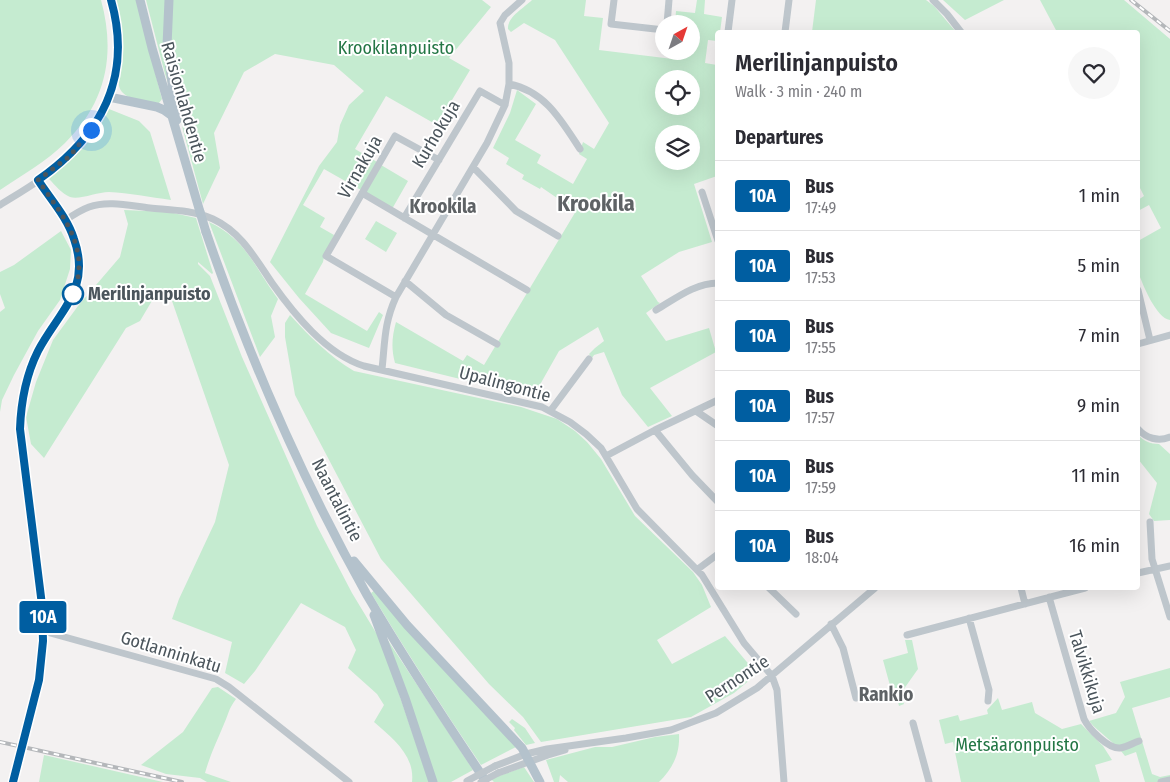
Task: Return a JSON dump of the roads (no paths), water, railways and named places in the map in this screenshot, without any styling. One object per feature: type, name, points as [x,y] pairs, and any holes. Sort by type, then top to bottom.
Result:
[{"type":"main road","name":"Raisionlahdentie","points":[[140,0],[171,116],[200,212]]},
{"type":"main road","points":[[169,0],[168,51],[183,157]]},
{"type":"main road","points":[[109,97],[157,107],[171,116]]},
{"type":"main road","name":"Naantalintie","points":[[200,212],[225,288],[270,399],[309,483],[367,593],[416,676],[487,782]]},
{"type":"main road","points":[[340,543],[396,614],[510,734],[528,758],[540,782]]},
{"type":"main road","points":[[367,593],[433,782]]},
{"type":"street","points":[[0,205],[70,156],[82,143],[104,109],[116,74],[119,48],[118,26],[111,0]]},
{"type":"street","points":[[382,369],[387,318],[396,297],[473,166],[504,105],[509,84],[509,63],[500,26],[501,21],[522,0]]},
{"type":"street","points":[[614,0],[611,24],[655,29]]},
{"type":"street","points":[[668,15],[670,0]]},
{"type":"street","points":[[728,30],[732,0]]},
{"type":"street","points":[[785,30],[789,0]]},
{"type":"street","points":[[933,0],[959,30]]},
{"type":"street","points":[[509,84],[522,88],[545,101],[555,112],[580,149]]},
{"type":"street","name":"Kurhokuja","points":[[404,218],[480,91],[504,105]]},
{"type":"street","name":"Virnakuja","points":[[396,297],[326,256],[395,136],[439,160]]},
{"type":"street","points":[[473,166],[516,211],[558,236]]},
{"type":"street","points":[[13,782],[39,680],[43,632],[42,605],[25,470],[21,418],[26,385],[33,361],[67,308],[76,284],[78,267],[74,239],[66,220],[38,180]]},
{"type":"street","points":[[702,192],[715,232]]},
{"type":"street","points":[[362,193],[527,290]]},
{"type":"street","name":"Upalingontie","points":[[66,220],[91,206],[104,204],[185,211],[214,220],[231,230],[242,240],[284,300],[328,346],[353,362],[551,410],[586,434],[606,456],[637,509],[698,569],[744,643],[772,676],[777,693],[784,782]]},
{"type":"street","points":[[405,281],[446,315],[497,344]]},
{"type":"street","points":[[656,310],[697,287],[715,284]]},
{"type":"street","points":[[1140,298],[1150,340]]},
{"type":"street","points":[[1140,343],[1170,335]]},
{"type":"street","points":[[551,410],[589,359]]},
{"type":"street","points":[[606,456],[715,401]]},
{"type":"street","points":[[696,410],[715,424]]},
{"type":"street","points":[[655,430],[692,475],[715,499]]},
{"type":"street","points":[[1140,431],[1147,437],[1160,439],[1170,437]]},
{"type":"street","points":[[1150,522],[1151,550],[1170,617]]},
{"type":"street","points":[[698,569],[715,556]]},
{"type":"street","points":[[1140,573],[1170,566]]},
{"type":"street","points":[[771,590],[796,614]]},
{"type":"street","name":"Pernontie","points":[[466,781],[528,758],[590,744],[653,734],[699,720],[733,704],[772,676],[873,590]]},
{"type":"street","points":[[1022,590],[1025,604]]},
{"type":"street","points":[[907,635],[1077,590]]},
{"type":"street","name":"Talvikkikuja","points":[[1049,597],[1087,725],[1115,747],[1121,748],[1139,741]]},
{"type":"street","points":[[969,618],[989,690],[988,701]]},
{"type":"street","points":[[831,624],[843,648],[856,698]]},
{"type":"street","name":"Gotlanninkatu","points":[[43,632],[216,679],[240,695],[350,782]]},
{"type":"street","points":[[913,723],[929,782]]},
{"type":"street","name":"Pernontie","points":[[481,782],[496,769]]},
{"type":"street","points":[[1161,782],[1170,780]]},
{"type":"railway","points":[[1131,0],[1170,31]]},
{"type":"railway","points":[[0,742],[182,782]]},
{"type":"place","name":"Merilinjanpuisto","points":[[73,294]]},
{"type":"district","name":"Krookila","points":[[596,203]]},
{"type":"district","name":"Krookila","points":[[443,206]]},
{"type":"district","name":"Rankio","points":[[886,694]]},
{"type":"park label","name":"Krookilanpuisto","points":[[396,48]]},
{"type":"park label","name":"Metsäaronpuisto","points":[[1017,745]]}]
